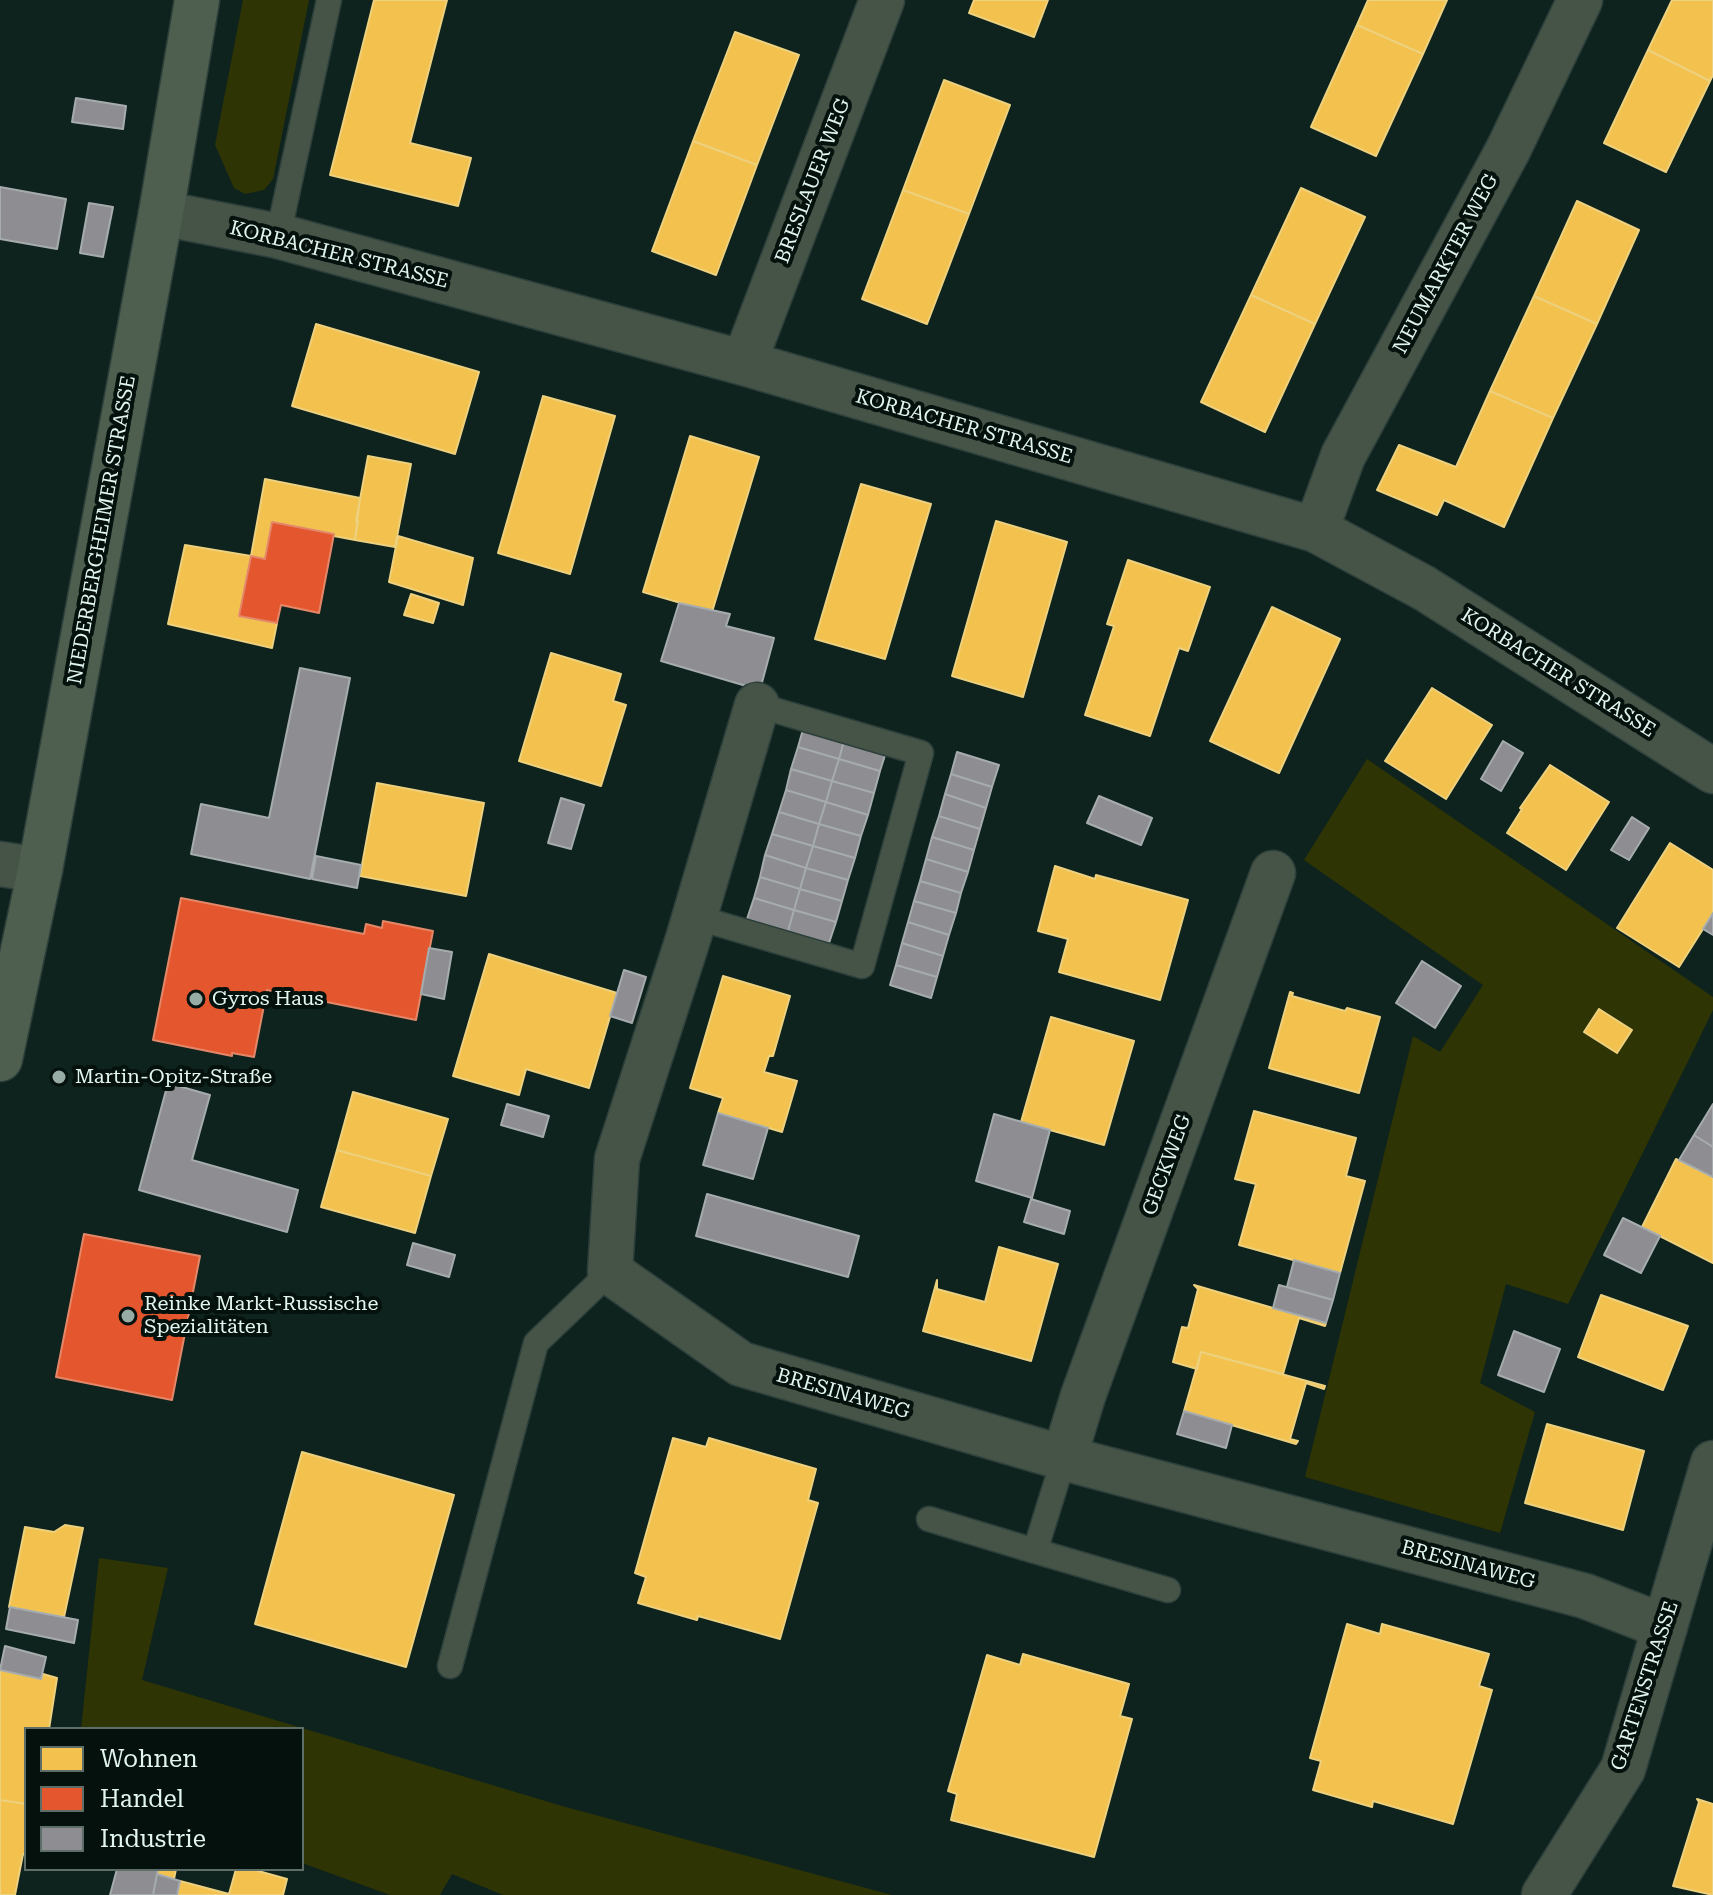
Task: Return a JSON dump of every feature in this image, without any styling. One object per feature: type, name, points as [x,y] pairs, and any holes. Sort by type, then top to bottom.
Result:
[{"type":"main road","name":"NIEDERBERGHEIMER STRASSE","points":[[0,1059],[20,867],[161,213],[197,0]]},
{"type":"street","name":"BRESLAUER WEG","points":[[744,363],[882,0]]},
{"type":"street","name":"NEUMARKTER WEG","points":[[1316,530],[1343,456],[1508,150],[1580,0]]},
{"type":"street","name":"KORBACHER STRASSE","points":[[161,213],[278,236],[744,363],[1316,530],[1424,588],[1713,771]]},
{"type":"street","points":[[610,1272],[617,1159],[695,917],[757,705]]},
{"type":"street","name":"GECKWEG","points":[[1064,1458],[1083,1396],[1273,873]]},
{"type":"street","name":"BRESINAWEG","points":[[610,1272],[741,1364],[1064,1458],[1585,1596],[1665,1627]]},
{"type":"street","name":"GARTENSTRASSE","points":[[1544,1895],[1623,1769],[1713,1463]]},
{"type":"lane","points":[[278,236],[329,0]]},
{"type":"lane","points":[[695,917],[862,966],[921,753],[757,705]]},
{"type":"lane","points":[[450,1666],[536,1343],[610,1272]]},
{"type":"lane","points":[[1035,1551],[1064,1458]]},
{"type":"lane","points":[[929,1519],[1168,1590]]},
{"type":"green space","points":[[243,0],[309,0],[273,179],[264,190],[245,194],[234,188],[215,145]]},
{"type":"green space","points":[[1367,759],[1713,997],[1713,1010],[1568,1304],[1506,1284],[1480,1383],[1535,1412],[1500,1533],[1305,1477],[1413,1036],[1440,1052],[1483,985],[1304,860]]},
{"type":"green space","points":[[99,1558],[168,1568],[142,1680],[299,1727],[81,1727]]},
{"type":"green space","points":[[304,1729],[562,1806],[892,1895],[503,1895],[452,1874],[440,1895],[390,1895],[304,1864]]},
{"type":"building: Wohnen","points":[[374,0],[447,0],[410,143],[471,158],[458,206],[330,175]]},
{"type":"building: Wohnen","points":[[974,0],[1048,0],[1034,37],[969,13]]},
{"type":"building: Wohnen","points":[[1368,0],[1447,0],[1423,54],[1357,25]]},
{"type":"building: Wohnen","points":[[1672,0],[1713,0],[1713,75],[1710,81],[1648,50]]},
{"type":"building: Wohnen","points":[[1357,25],[1423,54],[1376,156],[1311,127]]},
{"type":"building: Wohnen","points":[[735,32],[799,55],[757,165],[693,141]]},
{"type":"building: Wohnen","points":[[1648,50],[1710,81],[1666,172],[1604,143]]},
{"type":"building: Wohnen","points":[[944,80],[1010,105],[969,214],[903,190]]},
{"type":"building: Wohnen","points":[[693,141],[757,165],[716,275],[652,251]]},
{"type":"building: Wohnen","points":[[1301,188],[1365,217],[1315,324],[1251,295]]},
{"type":"building: Wohnen","points":[[903,190],[969,214],[927,324],[862,299]]},
{"type":"building: Wohnen","points":[[1577,201],[1639,230],[1597,324],[1534,296]]},
{"type":"building: Wohnen","points":[[1251,295],[1315,324],[1265,432],[1201,402]]},
{"type":"building: Wohnen","points":[[1534,296],[1597,324],[1553,418],[1490,391]]},
{"type":"building: Wohnen","points":[[316,324],[479,372],[455,454],[292,406]]},
{"type":"building: Wohnen","points":[[1490,391],[1553,418],[1504,527],[1444,500],[1437,515],[1377,490],[1399,445],[1456,467]]},
{"type":"building: Wohnen","points":[[543,396],[615,416],[570,574],[498,553]]},
{"type":"building: Wohnen","points":[[690,436],[759,457],[712,612],[643,592]]},
{"type":"building: Wohnen","points":[[368,456],[411,464],[395,547],[355,540]]},
{"type":"building: Wohnen","points":[[265,479],[360,498],[355,540],[272,522],[265,559],[251,556]]},
{"type":"building: Wohnen","points":[[861,484],[931,504],[885,659],[815,639]]},
{"type":"building: Wohnen","points":[[996,521],[1067,542],[1023,697],[952,676]]},
{"type":"building: Wohnen","points":[[398,536],[473,558],[463,605],[389,582]]},
{"type":"building: Wohnen","points":[[185,545],[251,556],[239,616],[277,623],[272,648],[168,624]]},
{"type":"building: Wohnen","points":[[1128,560],[1210,587],[1188,651],[1179,648],[1150,736],[1085,715],[1114,626],[1107,624]]},
{"type":"building: Wohnen","points":[[411,594],[439,603],[433,623],[404,615]]},
{"type":"building: Wohnen","points":[[1272,607],[1340,639],[1279,773],[1210,741]]},
{"type":"building: Wohnen","points":[[551,653],[621,674],[613,701],[626,705],[601,786],[519,761]]},
{"type":"building: Wohnen","points":[[1432,688],[1492,725],[1446,799],[1385,761]]},
{"type":"building: Wohnen","points":[[1550,765],[1609,802],[1566,870],[1507,833]]},
{"type":"building: Wohnen","points":[[377,783],[484,803],[466,896],[360,876]]},
{"type":"building: Wohnen","points":[[1670,843],[1713,870],[1713,913],[1679,967],[1617,928]]},
{"type":"building: Wohnen","points":[[1055,866],[1095,879],[1096,875],[1188,900],[1160,1000],[1059,972],[1068,939],[1038,931]]},
{"type":"building: Wohnen","points":[[489,954],[617,993],[589,1088],[526,1069],[519,1095],[453,1076]]},
{"type":"building: Wohnen","points":[[723,976],[790,996],[773,1056],[769,1056],[764,1072],[797,1081],[782,1132],[718,1113],[723,1098],[690,1088]]},
{"type":"building: Wohnen","points":[[1290,992],[1292,996],[1345,1011],[1347,1008],[1380,1017],[1359,1093],[1269,1068]]},
{"type":"building: Wohnen","points":[[1599,1009],[1632,1030],[1617,1053],[1584,1032]]},
{"type":"building: Wohnen","points":[[1051,1017],[1134,1041],[1104,1145],[1021,1122]]},
{"type":"building: Wohnen","points":[[353,1092],[448,1119],[431,1176],[337,1150]]},
{"type":"building: Wohnen","points":[[1254,1111],[1356,1138],[1346,1176],[1365,1181],[1340,1273],[1239,1245],[1256,1184],[1235,1179]]},
{"type":"building: Wohnen","points":[[337,1150],[431,1176],[415,1233],[321,1207]]},
{"type":"building: Wohnen","points":[[1676,1159],[1713,1177],[1713,1263],[1642,1227]]},
{"type":"building: Wohnen","points":[[999,1247],[1058,1264],[1031,1361],[923,1331],[937,1280],[937,1289],[985,1302]]},
{"type":"building: Wohnen","points":[[1194,1285],[1326,1323],[1325,1326],[1299,1318],[1283,1374],[1201,1352],[1197,1369],[1173,1362],[1182,1327],[1188,1328],[1198,1289]]},
{"type":"building: Wohnen","points":[[1601,1295],[1688,1326],[1663,1390],[1578,1357]]},
{"type":"building: Wohnen","points":[[1201,1352],[1325,1386],[1324,1389],[1306,1383],[1290,1439],[1298,1441],[1296,1444],[1184,1411]]},
{"type":"building: Wohnen","points":[[1547,1424],[1644,1451],[1623,1530],[1525,1503]]},
{"type":"building: Wohnen","points":[[673,1438],[706,1447],[709,1438],[816,1469],[808,1500],[818,1503],[780,1639],[638,1603],[646,1577],[635,1573]]},
{"type":"building: Wohnen","points":[[302,1452],[454,1495],[406,1667],[255,1624]]},
{"type":"building: Wohnen","points":[[65,1525],[83,1528],[64,1617],[9,1607],[25,1527],[54,1532]]},
{"type":"building: Wohnen","points":[[1347,1624],[1380,1634],[1382,1624],[1489,1654],[1479,1686],[1492,1690],[1453,1824],[1373,1801],[1372,1807],[1313,1790],[1321,1761],[1310,1758]]},
{"type":"building: Wohnen","points":[[1023,1654],[1129,1684],[1120,1716],[1132,1719],[1094,1857],[951,1820],[957,1794],[948,1791],[987,1655],[1020,1665]]},
{"type":"building: Wohnen","points":[[0,1670],[41,1679],[43,1674],[57,1678],[49,1727],[24,1727],[24,1804],[0,1800]]},
{"type":"building: Wohnen","points":[[1697,1799],[1713,1804],[1713,1895],[1673,1886],[1699,1802]]},
{"type":"building: Wohnen","points":[[0,1800],[24,1804],[24,1854],[15,1895],[0,1895]]},
{"type":"building: Wohnen","points":[[158,1871],[176,1871],[174,1879],[157,1874]]},
{"type":"building: Wohnen","points":[[235,1871],[258,1871],[287,1879],[283,1895],[177,1895],[180,1881],[229,1894]]},
{"type":"building: Handel","points":[[272,522],[334,534],[319,613],[281,605],[277,623],[239,616],[251,556],[265,559]]},
{"type":"building: Handel","points":[[181,898],[364,934],[366,924],[382,928],[383,921],[433,931],[416,1020],[267,990],[254,1057],[232,1053],[232,1056],[153,1040]]},
{"type":"building: Handel","name":"Reinke Markt-Russische Spezialitäten","points":[[84,1234],[200,1256],[172,1400],[56,1377]]},
{"type":"building: Industrie","points":[[76,98],[126,106],[123,129],[72,122]]},
{"type":"building: Industrie","points":[[0,187],[66,199],[57,249],[0,239]]},
{"type":"building: Industrie","points":[[89,203],[113,207],[103,257],[80,253]]},
{"type":"building: Industrie","points":[[679,603],[730,614],[726,626],[774,638],[760,690],[661,661]]},
{"type":"building: Industrie","points":[[300,668],[350,678],[310,879],[191,854],[201,804],[269,818]]},
{"type":"building: Industrie","points":[[804,726],[845,737],[839,759],[798,747]]},
{"type":"building: Industrie","points":[[845,737],[887,749],[880,771],[839,759]]},
{"type":"building: Industrie","points":[[1503,741],[1523,753],[1501,791],[1481,779]]},
{"type":"building: Industrie","points":[[798,747],[839,759],[832,781],[791,769]]},
{"type":"building: Industrie","points":[[957,752],[999,765],[992,787],[951,774]]},
{"type":"building: Industrie","points":[[839,759],[880,771],[874,793],[832,781]]},
{"type":"building: Industrie","points":[[791,769],[832,781],[826,802],[786,790]]},
{"type":"building: Industrie","points":[[951,774],[992,787],[986,808],[945,794]]},
{"type":"building: Industrie","points":[[832,781],[874,793],[868,815],[826,802]]},
{"type":"building: Industrie","points":[[786,790],[826,802],[819,824],[779,812]]},
{"type":"building: Industrie","points":[[945,794],[986,808],[980,829],[939,816]]},
{"type":"building: Industrie","points":[[1099,796],[1152,818],[1141,845],[1087,823]]},
{"type":"building: Industrie","points":[[561,798],[584,805],[571,849],[548,843]]},
{"type":"building: Industrie","points":[[826,802],[868,815],[861,836],[819,824]]},
{"type":"building: Industrie","points":[[779,812],[819,824],[813,846],[772,834]]},
{"type":"building: Industrie","points":[[939,816],[980,829],[974,850],[932,837]]},
{"type":"building: Industrie","points":[[1632,817],[1649,828],[1629,860],[1611,850]]},
{"type":"building: Industrie","points":[[819,824],[861,836],[855,858],[813,846]]},
{"type":"building: Industrie","points":[[772,834],[813,846],[806,868],[765,855]]},
{"type":"building: Industrie","points":[[932,837],[974,850],[968,872],[926,859]]},
{"type":"building: Industrie","points":[[813,846],[855,858],[848,880],[806,868]]},
{"type":"building: Industrie","points":[[765,855],[806,868],[800,889],[760,877]]},
{"type":"building: Industrie","points":[[316,856],[361,865],[357,888],[312,879]]},
{"type":"building: Industrie","points":[[926,859],[968,872],[961,893],[920,881]]},
{"type":"building: Industrie","points":[[806,868],[848,880],[842,901],[800,889]]},
{"type":"building: Industrie","points":[[760,877],[800,889],[794,910],[754,898]]},
{"type":"building: Industrie","points":[[920,881],[961,893],[956,913],[914,901]]},
{"type":"building: Industrie","points":[[800,889],[842,901],[836,922],[794,910]]},
{"type":"building: Industrie","points":[[754,898],[794,910],[788,931],[747,919]]},
{"type":"building: Industrie","points":[[914,901],[956,913],[949,935],[908,922]]},
{"type":"building: Industrie","points":[[794,910],[836,922],[829,943],[788,931]]},
{"type":"building: Industrie","points":[[1713,913],[1713,935],[1703,929]]},
{"type":"building: Industrie","points":[[908,922],[949,935],[943,956],[902,943]]},
{"type":"building: Industrie","points":[[902,943],[943,956],[937,977],[896,965]]},
{"type":"building: Industrie","points":[[429,948],[452,952],[444,999],[421,994]]},
{"type":"building: Industrie","points":[[1422,961],[1461,986],[1435,1028],[1396,1003]]},
{"type":"building: Industrie","points":[[896,965],[937,977],[931,998],[890,985]]},
{"type":"building: Industrie","points":[[624,970],[646,977],[632,1023],[610,1016]]},
{"type":"building: Industrie","points":[[168,1083],[210,1095],[192,1160],[298,1190],[287,1232],[139,1190]]},
{"type":"building: Industrie","points":[[507,1104],[549,1116],[543,1137],[501,1125]]},
{"type":"building: Industrie","points":[[1713,1104],[1713,1147],[1694,1135]]},
{"type":"building: Industrie","points":[[718,1113],[768,1128],[753,1179],[703,1165]]},
{"type":"building: Industrie","points":[[994,1114],[1050,1130],[1032,1198],[976,1181]]},
{"type":"building: Industrie","points":[[1694,1135],[1713,1147],[1713,1177],[1679,1160]]},
{"type":"building: Industrie","points":[[707,1194],[859,1236],[848,1277],[696,1236]]},
{"type":"building: Industrie","points":[[1031,1199],[1070,1211],[1064,1234],[1024,1222]]},
{"type":"building: Industrie","points":[[1623,1218],[1660,1236],[1641,1273],[1604,1255]]},
{"type":"building: Industrie","points":[[413,1243],[455,1255],[449,1277],[407,1265]]},
{"type":"building: Industrie","points":[[1294,1260],[1340,1273],[1333,1300],[1287,1287]]},
{"type":"building: Industrie","points":[[1279,1285],[1333,1300],[1326,1323],[1273,1308]]},
{"type":"building: Industrie","points":[[1514,1331],[1560,1349],[1544,1392],[1498,1375]]},
{"type":"building: Industrie","points":[[1184,1411],[1232,1425],[1226,1448],[1177,1434]]},
{"type":"building: Industrie","points":[[10,1607],[78,1620],[74,1643],[6,1629]]},
{"type":"building: Industrie","points":[[5,1646],[46,1657],[41,1679],[0,1670]]},
{"type":"building: Industrie","points":[[116,1871],[158,1871],[153,1895],[110,1895]]},
{"type":"building: Industrie","points":[[157,1874],[180,1881],[177,1895],[153,1895]]},
{"type":"place","name":"Gyros Haus","points":[[196,999]]},
{"type":"place","name":"Martin-Opitz-Straße","points":[[59,1077]]},
{"type":"place","name":"Reinke Markt-Russische Spezialitäten","points":[[128,1316]]}]
